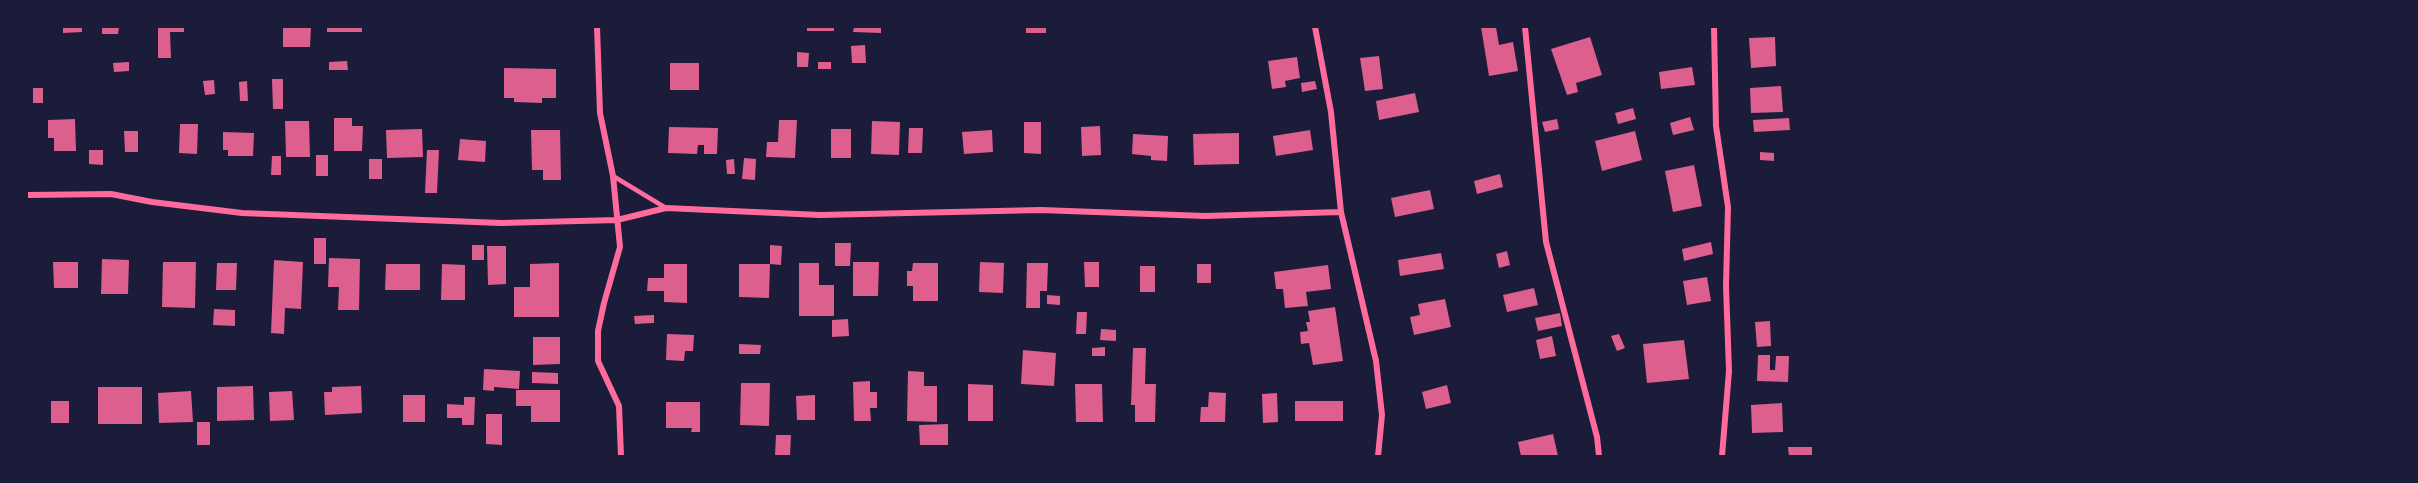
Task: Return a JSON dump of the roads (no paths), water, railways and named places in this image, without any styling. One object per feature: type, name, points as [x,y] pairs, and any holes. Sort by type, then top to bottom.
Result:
[{"type":"street","points":[[597,27],[600,113],[613,176],[620,247],[598,331],[598,361],[619,406],[621,456]]},
{"type":"street","points":[[1315,27],[1331,112],[1341,212],[1376,361],[1382,415],[1378,456]]},
{"type":"street","points":[[1525,27],[1546,242],[1595,426],[1599,456]]},
{"type":"street","points":[[1714,27],[1716,126],[1728,207],[1726,286],[1729,370],[1722,456]]},
{"type":"street","points":[[27,195],[111,194],[152,202],[242,213],[323,218],[501,223],[617,220],[666,208],[820,215],[1041,210],[1205,216],[1341,212]]},
{"type":"lane","points":[[613,176],[666,208]]}]
